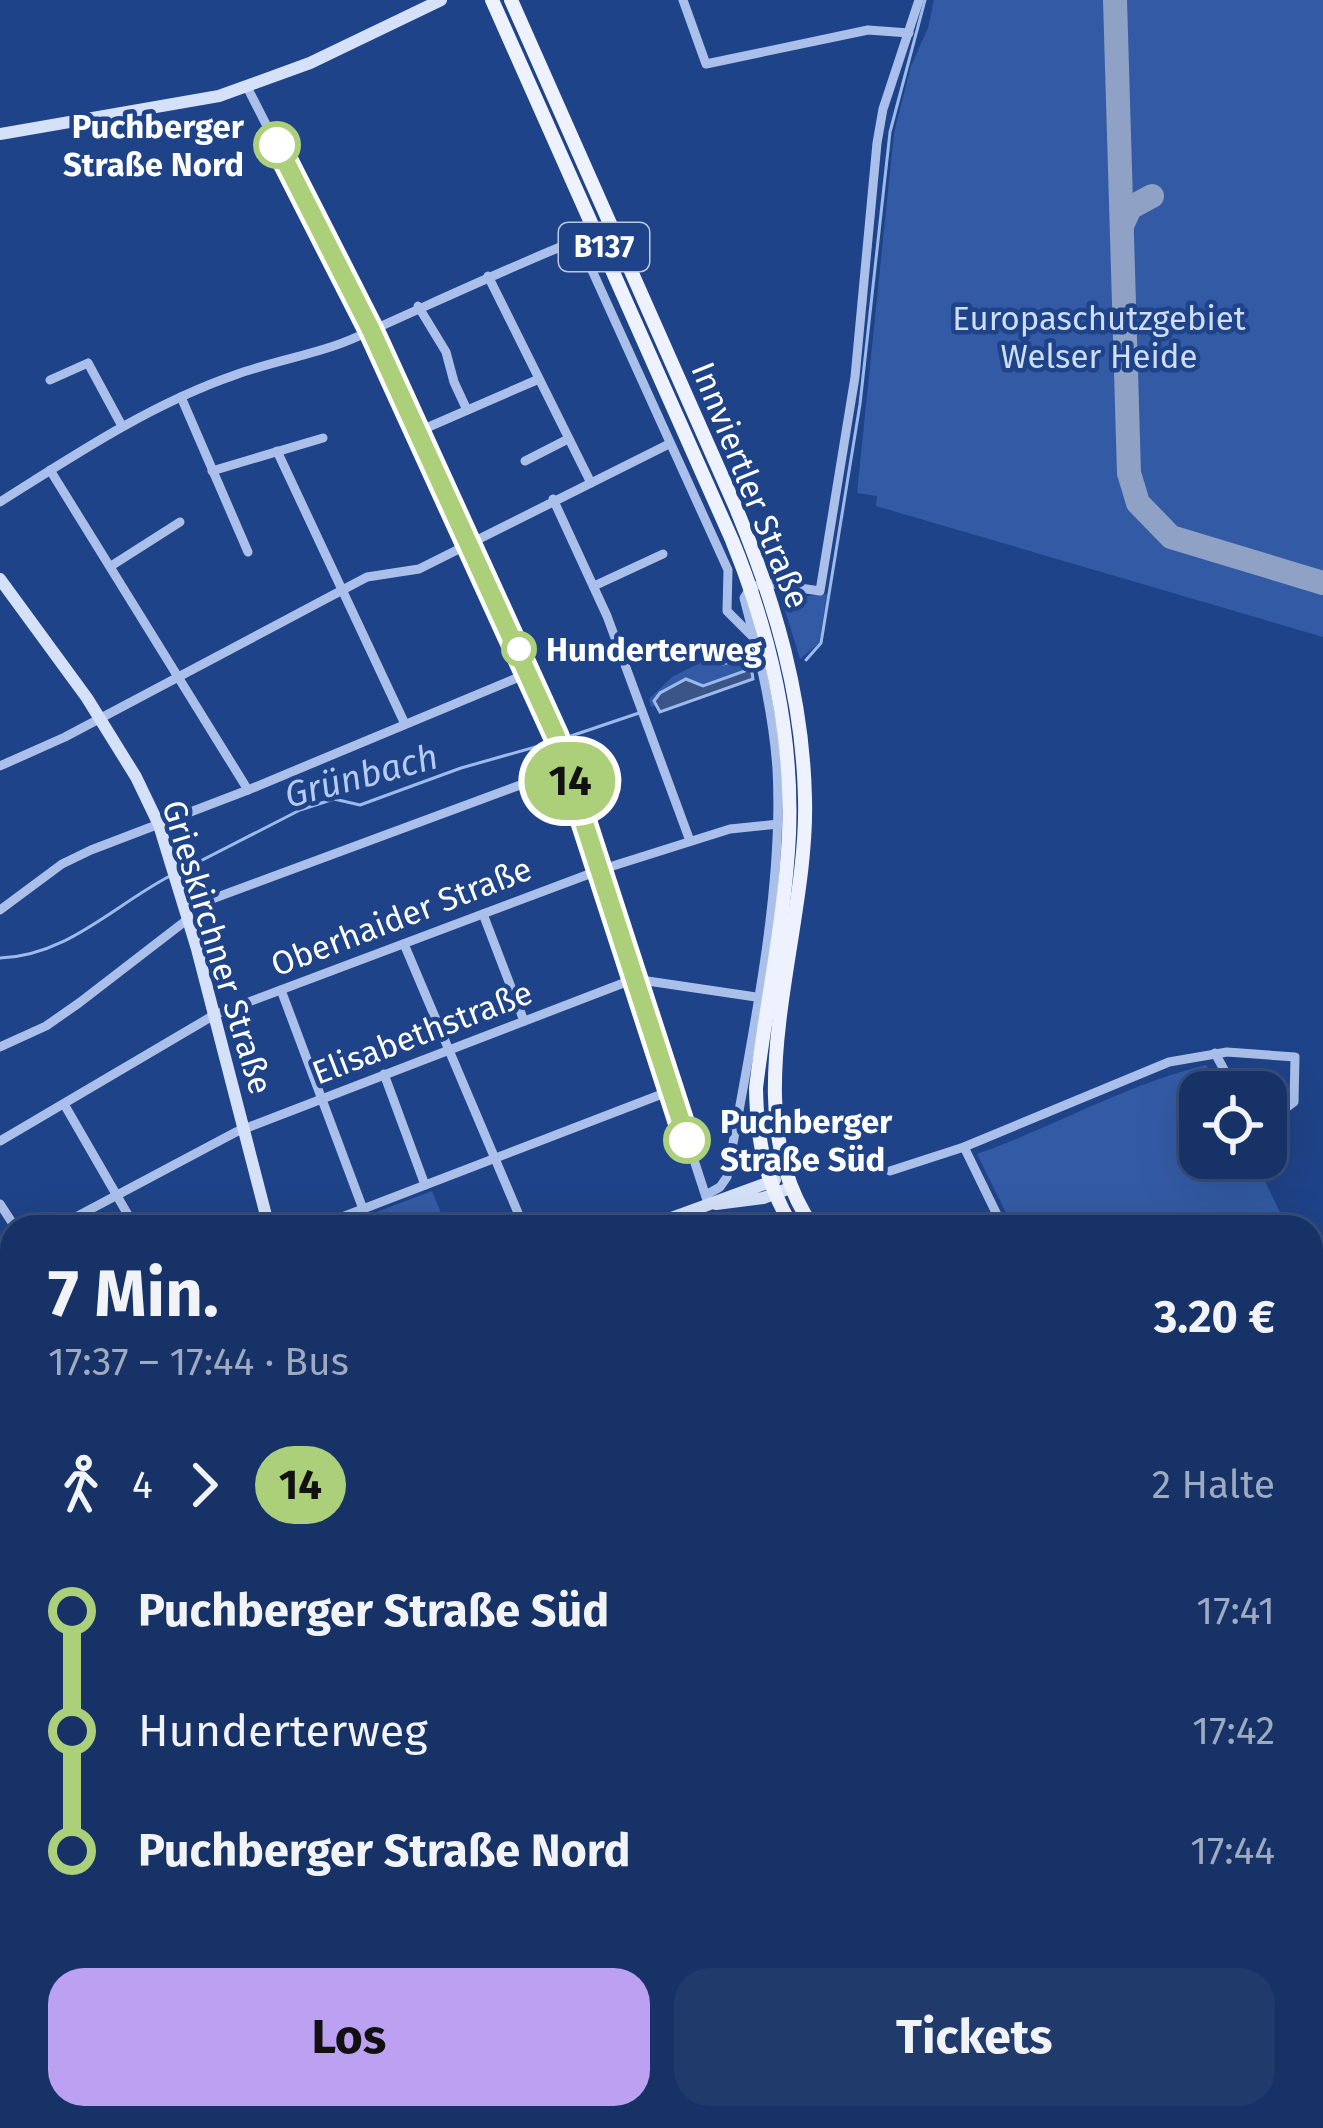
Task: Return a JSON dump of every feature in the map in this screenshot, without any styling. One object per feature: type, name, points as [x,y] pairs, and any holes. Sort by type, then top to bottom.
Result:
[{"type":"main road","points":[[0,134],[192,104],[358,42],[441,0]]},
{"type":"main road","name":"Innviertler Straße","points":[[492,0],[759,585],[780,707],[789,802],[783,903],[756,1088],[759,1145],[771,1188],[786,1215]]},
{"type":"main road","name":"Innviertler Straße","points":[[511,0],[759,585],[795,693],[806,801],[800,904],[773,1087],[775,1131],[789,1184],[806,1215]]},
{"type":"main road","name":"Grieskirchner Straße","points":[[0,579],[100,718],[159,825],[266,1215]]},
{"type":"main road","points":[[674,1215],[708,1200],[789,1184]]},
{"type":"street","points":[[683,0],[706,64],[868,30],[909,33]]},
{"type":"street","points":[[247,87],[371,330],[530,673],[557,739],[708,1200],[727,1177],[778,824],[772,724],[744,598],[759,585],[820,591],[855,377],[877,143],[883,109],[919,0]]},
{"type":"street","points":[[0,502],[122,426],[181,397],[371,330],[570,243],[581,245],[728,570],[727,611],[756,642]]},
{"type":"street","points":[[488,276],[591,483]]},
{"type":"street","points":[[418,306],[446,352],[467,410]]},
{"type":"street","points":[[50,380],[88,364],[122,426]]},
{"type":"street","points":[[417,432],[539,379]]},
{"type":"street","points":[[181,397],[248,553]]},
{"type":"street","points":[[212,471],[322,438]]},
{"type":"street","points":[[525,461],[568,439]]},
{"type":"street","points":[[0,766],[368,577],[419,569],[669,444]]},
{"type":"street","points":[[278,451],[405,724]]},
{"type":"street","points":[[50,470],[248,790]]},
{"type":"street","points":[[554,499],[645,713],[690,841]]},
{"type":"street","points":[[111,566],[180,522]]},
{"type":"street","points":[[593,586],[663,554]]},
{"type":"street","points":[[0,910],[62,864],[530,673]]},
{"type":"street","points":[[0,1047],[62,1015],[186,914],[566,768]]},
{"type":"street","name":"Oberhaider Straße","points":[[0,1142],[214,1016],[600,870],[730,829],[778,824]]},
{"type":"street","points":[[483,914],[524,1022]]},
{"type":"street","points":[[404,944],[519,1215]]},
{"type":"street","points":[[634,979],[756,998]]},
{"type":"street","name":"Elisabethstraße","points":[[80,1215],[244,1129],[634,979]]},
{"type":"street","points":[[281,990],[363,1209]]},
{"type":"street","points":[[1215,1053],[1225,1071]]},
{"type":"street","points":[[890,1171],[964,1148],[1149,1070],[1215,1053],[1295,1057],[1294,1102],[1287,1107]]},
{"type":"street","points":[[384,1074],[425,1185]]},
{"type":"street","points":[[347,1215],[670,1091]]},
{"type":"street","points":[[64,1104],[128,1215]]},
{"type":"street","points":[[964,1148],[997,1215]]},
{"type":"green space","name":"Europaschutzgebiet Welser Heide","points":[[934,0],[1323,0],[1323,637],[876,506],[877,496],[857,493],[894,133]]},
{"type":"green space","points":[[827,594],[819,643],[800,659],[784,607],[799,597]]},
{"type":"green space","points":[[741,642],[753,660],[741,651],[733,659],[740,659],[745,671],[703,686],[686,679],[660,693],[654,701],[657,705],[651,707],[649,699],[672,677]]},
{"type":"green space","points":[[1179,1072],[1179,1179],[1264,1179],[1281,1215],[1007,1215],[977,1154]]},
{"type":"green space","points":[[432,1191],[442,1215],[369,1215]]},
{"type":"shaded area","points":[[741,651],[750,660],[753,679],[660,712],[654,701],[660,693],[686,679],[703,686],[745,671],[741,659],[723,664],[721,659]]},
{"type":"waterway","name":"Grünbach","points":[[806,660],[821,643],[860,404],[890,132],[925,0]]},
{"type":"waterway","name":"Grünbach","points":[[562,739],[639,713]]},
{"type":"waterway","name":"Grünbach","points":[[177,873],[300,810],[334,799],[360,805],[461,768],[553,742]]},
{"type":"waterway","name":"Grünbach","points":[[0,958],[46,949],[67,939],[168,877]]},
{"type":"taxiway","points":[[1115,0],[1129,473],[1138,503],[1171,537],[1323,583]]},
{"type":"taxiway","points":[[1122,226],[1130,208],[1152,196]]},
{"type":"bus line","name":"14","points":[[277,145],[371,330],[556,736],[687,1140]]},
{"type":"place","name":"Puchberger Straße Nord","points":[[277,145]]},
{"type":"place","name":"Hunderterweg","points":[[519,649]]},
{"type":"place","name":"Puchberger Straße Süd","points":[[687,1140]]}]
